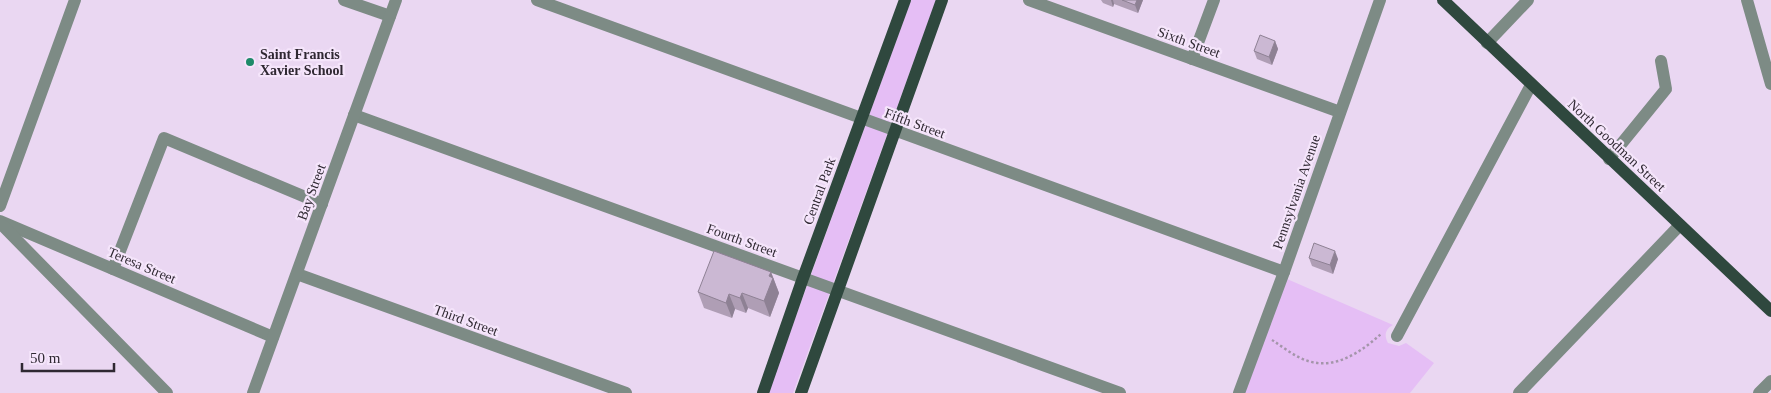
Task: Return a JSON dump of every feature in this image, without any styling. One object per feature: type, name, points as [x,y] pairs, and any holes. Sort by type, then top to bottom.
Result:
[{"type":"main road","name":"Central Park","points":[[762,393],[906,0]]},
{"type":"main road","points":[[801,393],[942,0]]},
{"type":"main road","name":"North Goodman Street","points":[[1443,0],[1771,312]]},
{"type":"street","points":[[0,206],[76,0]]},
{"type":"street","points":[[344,0],[390,16]]},
{"type":"street","name":"Bay Street","points":[[253,393],[396,0]]},
{"type":"street","name":"Fifth Street","points":[[537,0],[895,132],[1284,272]]},
{"type":"street","name":"Sixth Street","points":[[1029,0],[1340,112]]},
{"type":"street","points":[[1192,59],[1214,0]]},
{"type":"street","name":"Pennsylvania Avenue","points":[[1239,393],[1380,0]]},
{"type":"street","points":[[1487,43],[1528,0]]},
{"type":"street","points":[[1747,0],[1771,84]]},
{"type":"street","points":[[1610,159],[1666,89],[1661,61]]},
{"type":"street","points":[[1397,336],[1531,85]]},
{"type":"street","name":"Fourth Street","points":[[354,115],[1120,393]]},
{"type":"street","points":[[113,269],[164,138],[322,204]]},
{"type":"street","points":[[0,222],[166,393]]},
{"type":"street","name":"Teresa Street","points":[[0,222],[273,337]]},
{"type":"street","points":[[1519,393],[1680,225]]},
{"type":"street","name":"Third Street","points":[[297,274],[626,393]]},
{"type":"street","points":[[1760,393],[1771,380]]},
{"type":"path","points":[[1272,340],[1308,362],[1326,363],[1338,361],[1355,354],[1381,334]]},
{"type":"shaded area","points":[[911,0],[936,0],[793,393],[768,393]]},
{"type":"shaded area","points":[[1287,279],[1393,325],[1386,333],[1388,343],[1399,346],[1406,343],[1434,363],[1410,393],[1245,393]]},
{"type":"building","points":[[1122,0],[1137,0],[1135,5]]},
{"type":"building","points":[[1260,35],[1275,41],[1269,57],[1254,51]]},
{"type":"building","points":[[1314,243],[1335,251],[1330,265],[1309,258]]},
{"type":"building","points":[[714,251],[771,272],[769,276],[773,278],[764,301],[742,293],[740,298],[729,294],[726,303],[698,292]]},
{"type":"place","name":"Saint Francis Xavier School","points":[[250,62]]}]
